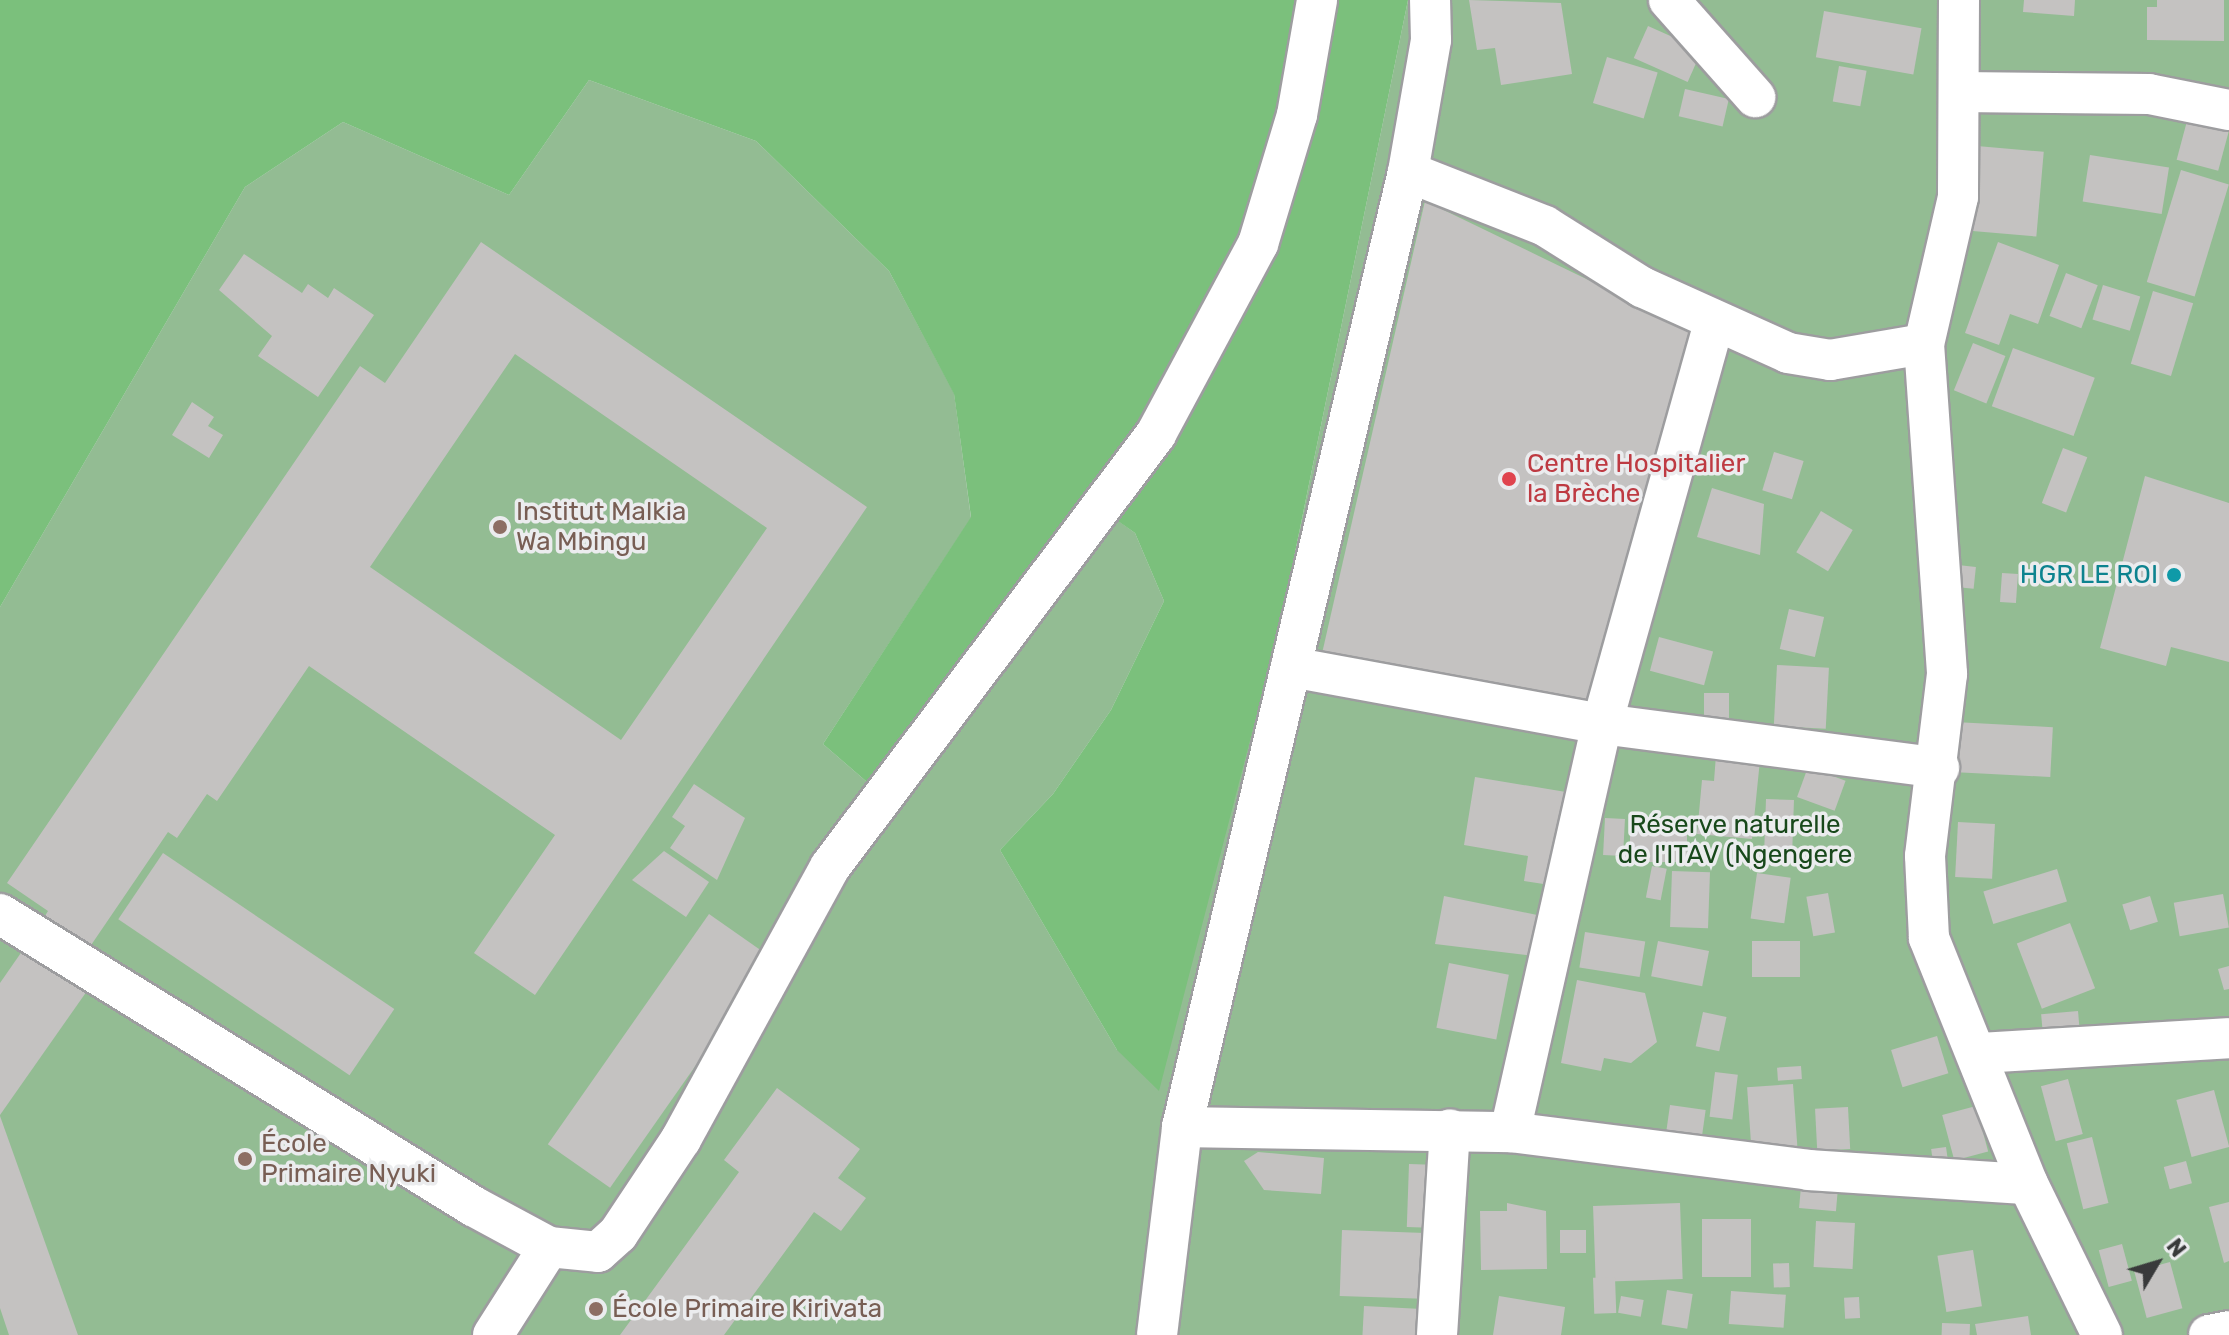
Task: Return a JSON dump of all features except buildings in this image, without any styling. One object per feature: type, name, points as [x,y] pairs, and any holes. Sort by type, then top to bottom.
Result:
[{"type":"street","points":[[0,914],[549,1247],[598,1252],[618,1234],[681,1139],[830,867],[1156,434],[1258,244],[1297,115],[1317,0]]},
{"type":"street","points":[[1157,1335],[1182,1127],[1408,172],[1431,40],[1430,0]]},
{"type":"street","points":[[1669,0],[1755,97]]},
{"type":"street","points":[[1959,0],[1958,197],[1924,344],[1947,674],[1939,768],[1925,856],[1929,938],[1979,1053],[2028,1184],[2102,1335]]},
{"type":"street","points":[[1959,92],[2149,94],[2229,110]]},
{"type":"street","points":[[1408,172],[1545,226],[1714,324],[1788,353],[1830,360],[1924,344]]},
{"type":"street","points":[[1510,1132],[1602,724],[1714,324]]},
{"type":"street","points":[[1291,667],[1602,724],[1939,768]]},
{"type":"street","points":[[1979,1053],[2229,1038]]},
{"type":"street","points":[[1182,1127],[1510,1132],[1809,1170],[2028,1184]]},
{"type":"street","points":[[1437,1335],[1450,1129]]},
{"type":"street","points":[[493,1335],[549,1247]]},
{"type":"street","points":[[2209,1335],[2229,1331]]},
{"type":"green space","points":[[0,0],[1408,0],[1281,621],[1159,1091],[1117,1050],[1000,850],[1053,794],[1111,710],[1164,601],[1135,533],[1091,502],[867,782],[823,744],[971,517],[954,394],[889,271],[756,141],[589,80],[509,195],[343,122],[245,187],[0,607]]},
{"type":"green space","name":"Réserve naturelle de l'ITAV (Ngengere","points":[[1408,0],[2229,0],[2229,1335],[0,1335],[0,607],[245,187],[343,122],[509,195],[589,80],[756,141],[889,271],[954,393],[971,518],[823,744],[867,782],[1091,501],[1135,533],[1164,601],[1111,710],[1053,794],[1000,850],[1117,1050],[1281,621]]},
{"type":"place","name":"Centre Hospitalier la Brèche","points":[[1509,479]]},
{"type":"place","name":"Institut Malkia Wa Mbingu","points":[[500,527]]},
{"type":"place","name":"HGR LE ROI","points":[[2174,575]]},
{"type":"place","name":"École Primaire Nyuki","points":[[245,1159]]},
{"type":"place","name":"École Primaire Kirivata","points":[[596,1309]]}]
